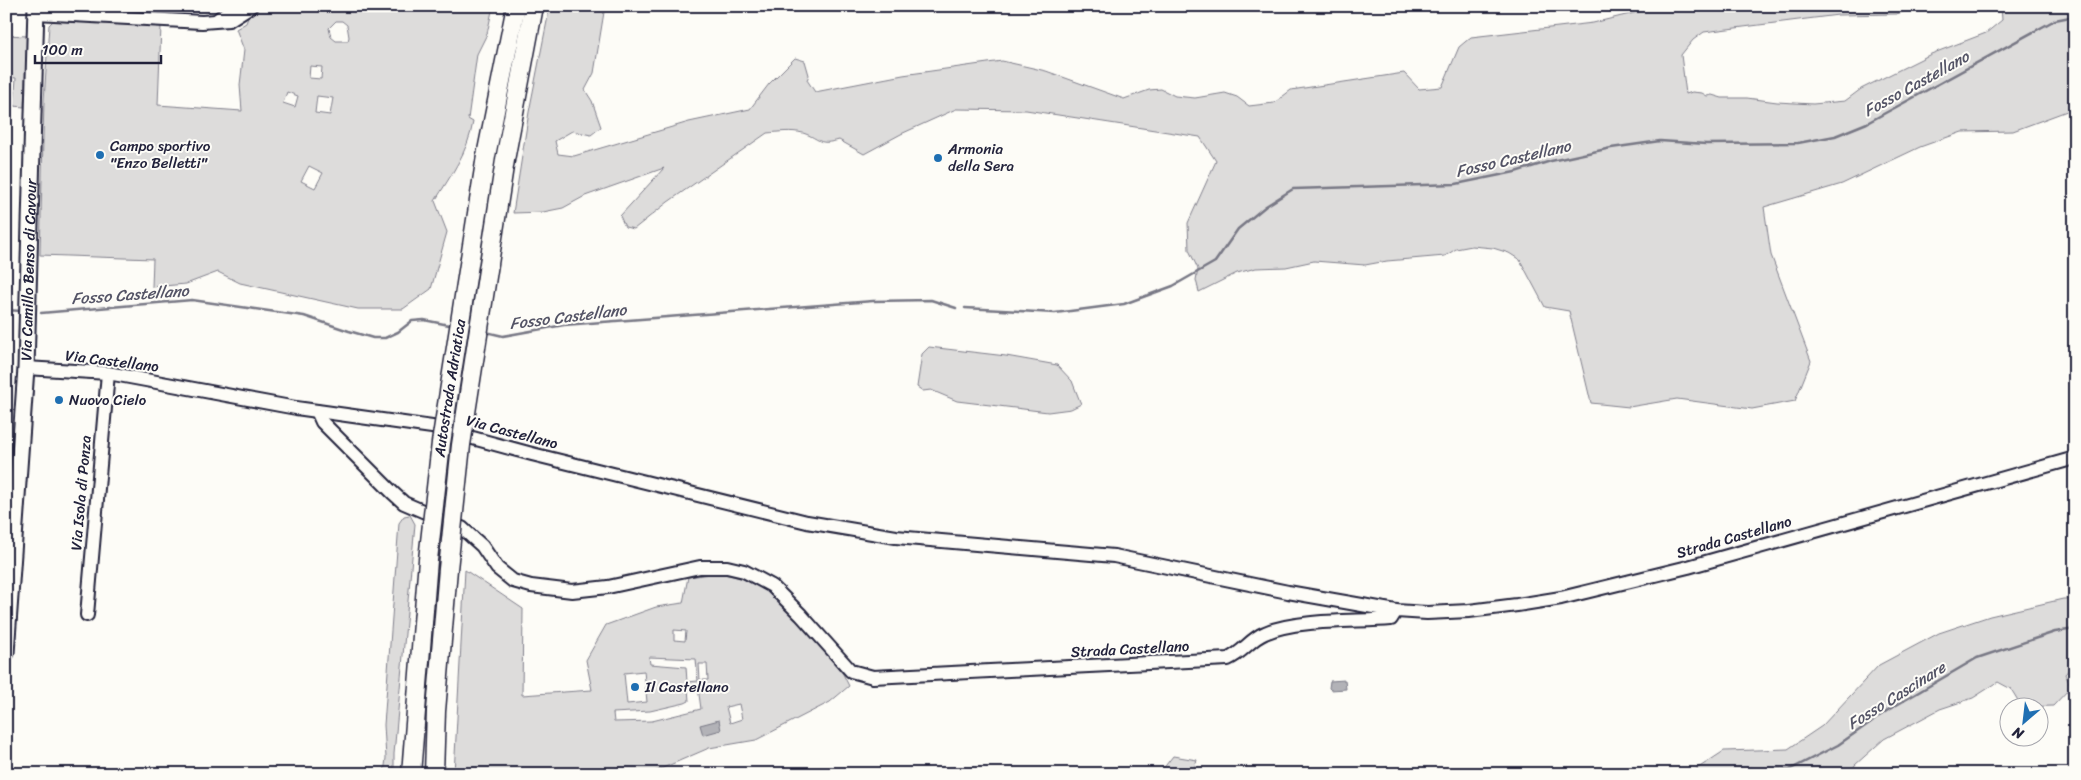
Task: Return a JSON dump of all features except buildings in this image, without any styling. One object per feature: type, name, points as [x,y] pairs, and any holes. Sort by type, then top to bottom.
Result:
[{"type":"highway","name":"Autostrada Adriatica","points":[[411,774],[428,560],[441,443],[486,156],[516,6]]},
{"type":"highway","name":"Autostrada Adriatica","points":[[434,774],[436,711],[460,445],[505,160],[534,6]]},
{"type":"main road","name":"Via Camillo Benso di Cavour","points":[[6,653],[26,368],[36,10]]},
{"type":"street","points":[[216,21],[235,6]]},
{"type":"street","points":[[36,10],[179,22],[229,20],[251,6]]},
{"type":"street","name":"Via Castellano","points":[[26,368],[108,373],[317,411],[432,427],[485,442],[807,522],[896,537]]},
{"type":"street","name":"Via Isola di Ponza","points":[[87,615],[108,373]]},
{"type":"street","name":"Strada Castellano","points":[[317,411],[322,422],[404,503],[462,528],[482,546],[497,568],[513,581],[531,586],[572,591],[608,588],[700,567],[727,567],[744,571],[772,586],[852,671],[873,677],[1208,662],[1228,659],[1240,654],[1264,633],[1281,628],[1332,622],[1392,619],[1396,611]]},
{"type":"street","name":"Strada Castellano","points":[[896,537],[1114,556],[1288,592],[1396,611],[1469,611],[1570,596],[1688,567],[2075,458]]},
{"type":"shaded area","points":[[261,6],[355,6],[355,9],[363,13],[370,11],[373,6],[493,6],[487,34],[477,54],[468,119],[473,122],[471,133],[458,163],[435,201],[447,232],[431,289],[403,309],[358,309],[240,283],[218,272],[186,284],[152,287],[153,259],[40,255],[44,101],[49,25],[53,21],[161,26],[158,105],[242,111],[240,85],[244,50],[236,29],[246,23],[249,15]],"holes":[[[336,21],[342,21],[347,25],[348,41],[336,41],[331,37],[329,28]],[[310,66],[322,67],[321,79],[309,78]],[[287,92],[298,96],[295,107],[283,103]],[[317,96],[333,98],[330,115],[315,113]],[[309,166],[323,173],[315,188],[301,181]]]},
{"type":"shaded area","points":[[550,6],[605,6],[594,73],[585,90],[592,101],[601,127],[591,135],[572,131],[555,141],[558,154],[574,156],[689,122],[750,109],[769,84],[795,58],[805,61],[809,75],[807,80],[815,92],[903,75],[1002,61],[1046,71],[1124,99],[1149,90],[1161,89],[1175,96],[1195,98],[1225,93],[1237,97],[1249,106],[1274,103],[1291,90],[1404,73],[1419,89],[1442,87],[1459,47],[1471,37],[1593,23],[1663,6],[1924,6],[1896,14],[1838,15],[1704,32],[1693,40],[1681,55],[1686,94],[1692,92],[1722,98],[1747,98],[1813,104],[1845,101],[1861,89],[1931,54],[1986,33],[2002,20],[2001,6],[2075,6],[2075,108],[2013,131],[1962,132],[1920,147],[1842,184],[1764,207],[1771,255],[1811,361],[1795,401],[1752,409],[1677,399],[1629,407],[1591,403],[1569,311],[1545,307],[1520,260],[1509,253],[1493,248],[1472,246],[1456,249],[1445,256],[1387,261],[1365,265],[1314,261],[1286,267],[1256,268],[1237,273],[1199,292],[1196,280],[1198,269],[1189,250],[1188,223],[1216,161],[1200,137],[1026,110],[956,109],[901,134],[864,154],[839,140],[823,142],[809,135],[794,132],[767,133],[668,202],[634,229],[625,227],[620,216],[664,168],[585,196],[563,208],[543,212],[513,213],[529,112]]},
{"type":"shaded area","points":[[6,35],[27,36],[24,107],[14,106],[16,78],[6,77]]},
{"type":"shaded area","points":[[929,347],[1006,356],[1057,365],[1072,381],[1081,404],[1071,409],[1048,412],[957,401],[931,390],[923,391],[917,387],[922,354]]},
{"type":"shaded area","points":[[410,515],[415,524],[394,754],[394,774],[384,774],[386,758],[384,725],[399,523],[404,516]]},
{"type":"shaded area","points":[[465,570],[523,609],[522,695],[592,690],[586,660],[606,625],[656,607],[683,603],[688,577],[714,574],[723,574],[742,579],[760,587],[776,599],[805,628],[843,674],[849,686],[830,702],[756,740],[709,748],[649,774],[454,774]],"holes":[[[674,630],[686,631],[685,641],[674,640]],[[649,657],[696,659],[698,681],[687,682],[686,667],[650,664]],[[699,664],[707,664],[708,680],[700,680]],[[644,671],[647,702],[627,704],[624,673]],[[698,687],[701,709],[652,721],[614,722],[613,713],[650,711],[689,701],[688,688]],[[739,704],[742,719],[730,723],[726,707]]]},
{"type":"shaded area","points":[[2063,599],[2075,599],[2075,663],[2065,674],[2071,687],[2053,706],[2048,706],[2048,698],[2016,698],[2011,689],[1998,682],[1973,698],[1940,709],[1884,739],[1855,765],[1850,774],[1689,774],[1724,751],[1788,749],[1822,726],[1879,665],[1939,633],[1990,616]]},
{"type":"shaded area","points":[[1345,680],[1346,689],[1331,690],[1329,688],[1330,681]]},
{"type":"shaded area","points":[[719,720],[721,730],[703,735],[700,725]]},
{"type":"shaded area","points":[[1173,756],[1197,760],[1192,774],[1159,774]]},
{"type":"waterway","name":"Fosso Castellano","points":[[965,308],[1055,313],[1124,304],[1173,286],[1215,262],[1238,229],[1266,206],[1293,189],[1456,184],[1515,172],[1551,161],[1611,148],[1660,141],[1706,144],[1798,143],[1835,136],[1867,123],[2055,20],[2075,16]]},
{"type":"waterway","name":"Fosso Castellano","points":[[41,313],[192,300],[304,316],[373,338],[385,338],[398,332],[412,321],[424,320],[454,326]]},
{"type":"waterway","name":"Fosso Castellano","points":[[486,332],[503,336],[564,325],[873,301],[931,300],[956,308]]},
{"type":"waterway","name":"Fosso Castellano","points":[[6,310],[21,311]]},
{"type":"waterway","name":"Fosso Cascinare","points":[[1730,774],[1749,768],[1789,770],[1838,745],[1888,710],[1977,658],[2055,632],[2075,629]]},
{"type":"place","name":"Campo sportivo \"Enzo Belletti\"","points":[[100,155]]},
{"type":"place","name":"Armonia della Sera","points":[[938,158]]},
{"type":"place","name":"Nuovo Cielo","points":[[59,400]]},
{"type":"place","name":"Il Castellano","points":[[635,687]]}]
